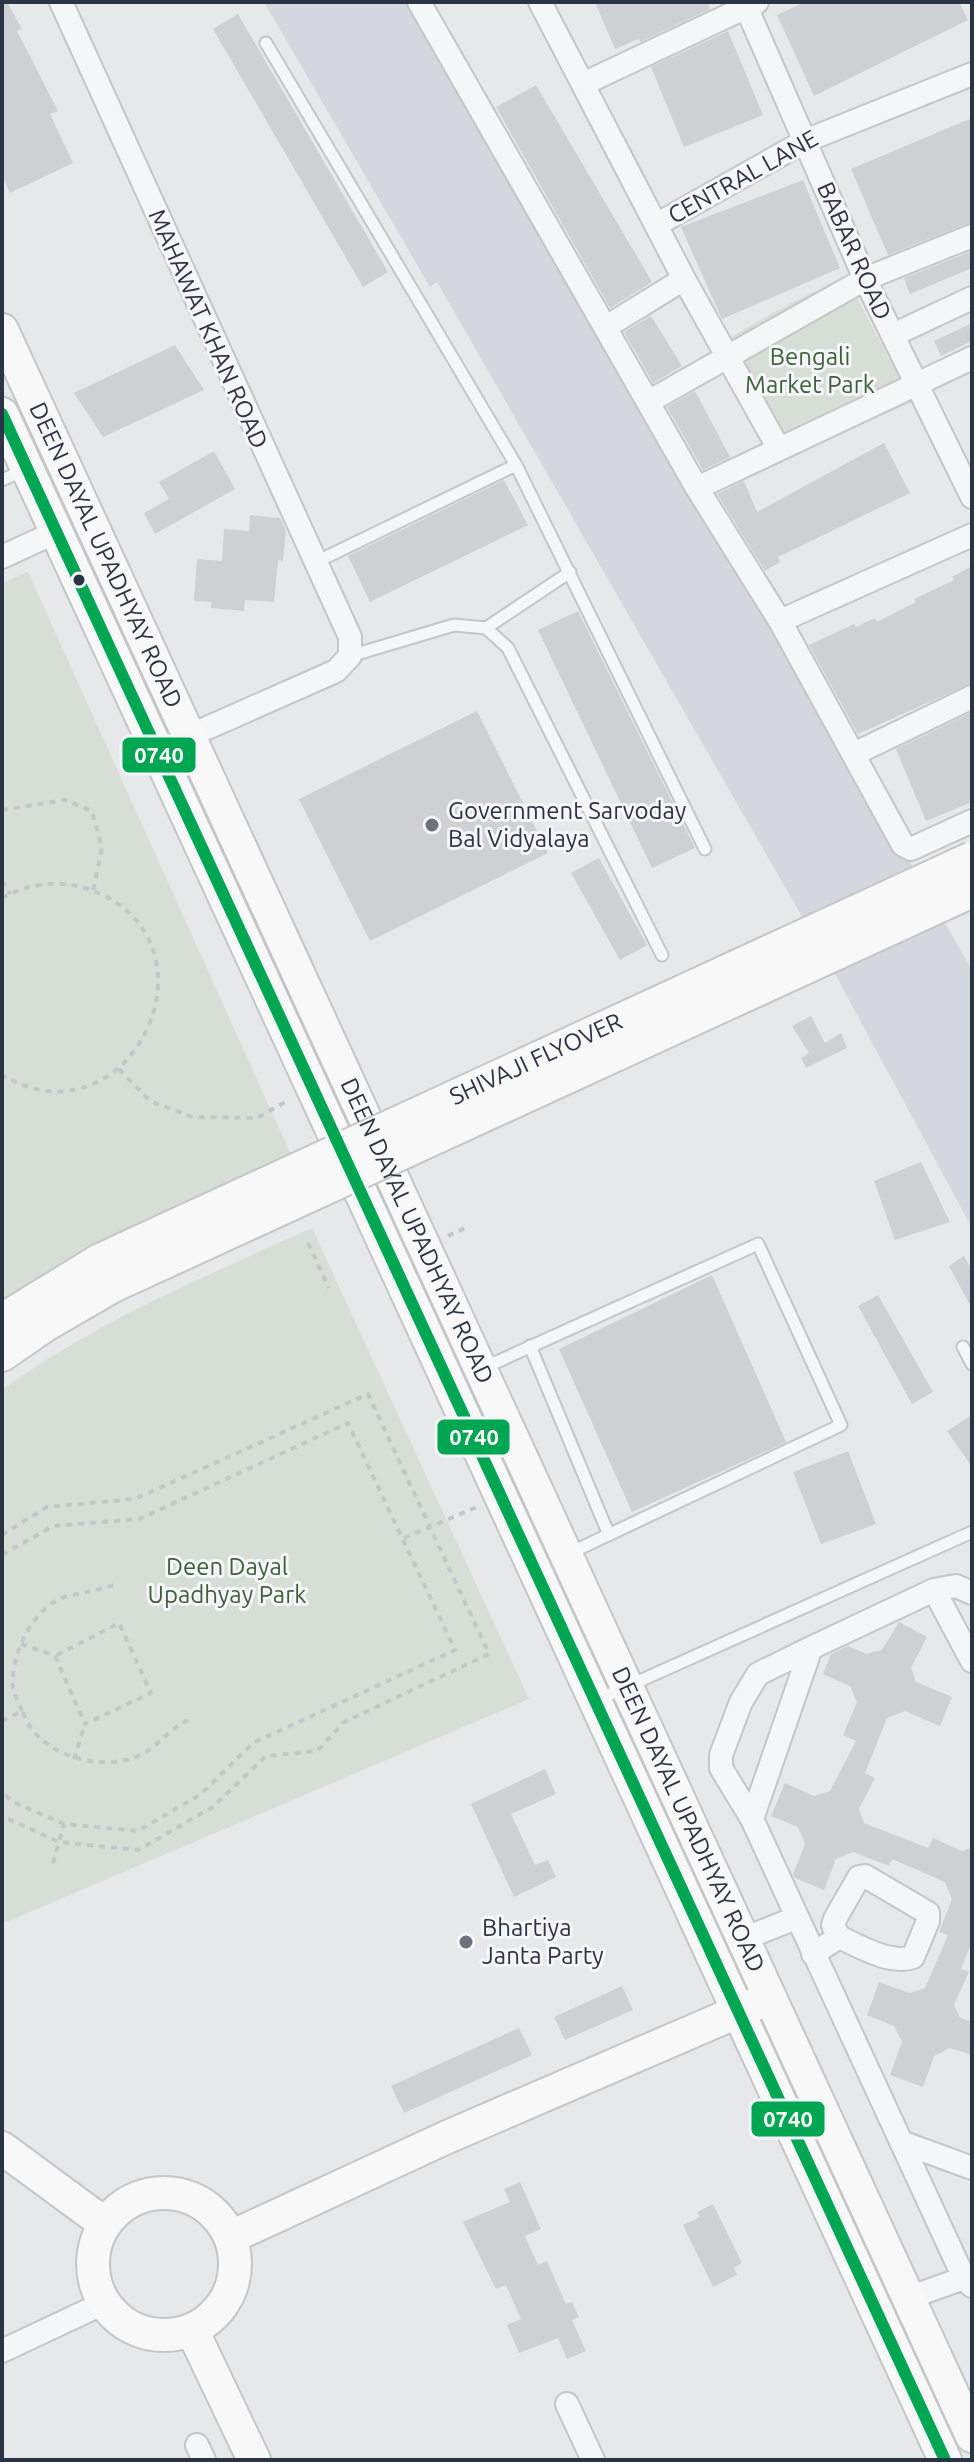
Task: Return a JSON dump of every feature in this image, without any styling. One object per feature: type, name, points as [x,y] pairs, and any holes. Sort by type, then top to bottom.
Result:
[{"type":"main road","name":"DEEN DAYAL UPADHYAY ROAD","points":[[2,330],[972,2436]]},
{"type":"main road","name":"DEEN DAYAL UPADHYAY ROAD","points":[[2,414],[14,475],[56,532],[944,2460]]},
{"type":"main road","name":"SHIVAJI FLYOVER","points":[[107,1273],[972,858]]},
{"type":"main road","name":"SHIVAJI FLYOVER","points":[[107,1273],[972,891]]},
{"type":"main road","points":[[2,1320],[107,1273]]},
{"type":"main road","points":[[2,1355],[44,1326],[107,1273]]},
{"type":"main road","points":[[231,2237],[445,2138],[770,1997]]},
{"type":"main road","points":[[2,2148],[105,2224]]},
{"type":"main road","points":[[144,2195],[182,2195],[205,2205],[220,2219],[231,2237],[236,2262],[234,2282],[224,2304],[206,2322],[192,2330],[168,2335],[147,2333],[124,2323],[104,2303],[95,2280],[93,2255],[105,2224],[122,2206],[144,2195]]},
{"type":"main road","points":[[192,2330],[254,2460]]},
{"type":"street","name":"MAHAWAT KHAN ROAD","points":[[61,2],[314,564],[350,637],[350,656]]},
{"type":"street","points":[[419,2],[697,488],[780,621],[903,845],[911,849],[972,821]]},
{"type":"street","points":[[540,2],[656,225]]},
{"type":"street","points":[[583,84],[749,4]]},
{"type":"street","name":"BABAR ROAD","points":[[749,4],[865,279],[972,497]]},
{"type":"street","name":"CENTRAL LANE","points":[[779,449],[656,225],[805,141],[972,74]]},
{"type":"street","points":[[648,402],[865,279],[972,236]]},
{"type":"street","points":[[606,327],[684,279]]},
{"type":"street","points":[[893,335],[972,298]]},
{"type":"street","points":[[697,488],[972,358]]},
{"type":"street","points":[[2,557],[56,532]]},
{"type":"street","points":[[780,621],[972,535]]},
{"type":"street","points":[[189,736],[336,671],[350,656]]},
{"type":"street","points":[[854,754],[972,697]]},
{"type":"street","points":[[908,2298],[968,2282],[752,1819],[721,1768],[721,1755],[741,1702],[758,1674],[934,1590],[956,1586],[972,1593]]},
{"type":"street","points":[[934,1590],[972,1661]]},
{"type":"street","points":[[752,1819],[811,1648]]},
{"type":"street","points":[[743,1939],[796,1918]]},
{"type":"street","points":[[813,1954],[839,1937]]},
{"type":"street","points":[[901,2142],[972,2168]]},
{"type":"street","points":[[2,2351],[104,2303]]},
{"type":"street","points":[[567,2404],[593,2460]]},
{"type":"lane","points":[[266,43],[516,465],[705,849]]},
{"type":"lane","points":[[314,564],[516,465]]},
{"type":"lane","points":[[486,628],[570,572]]},
{"type":"lane","points":[[350,656],[454,625],[486,628],[508,648],[662,955]]},
{"type":"lane","points":[[480,1369],[758,1244],[841,1425],[566,1555]]},
{"type":"lane","points":[[530,1346],[609,1535]]},
{"type":"lane","points":[[963,1347],[972,1364]]},
{"type":"lane","points":[[595,1701],[972,1532]]},
{"type":"path","points":[[2,810],[65,800],[92,811],[102,848],[93,891]]},
{"type":"path","points":[[2,881],[10,894]]},
{"type":"path","points":[[2,898],[58,884],[93,891],[133,919],[147,939],[157,968],[158,999],[150,1028],[134,1054],[118,1069],[95,1082],[59,1090],[23,1085],[2,1075]]},
{"type":"path","points":[[118,1069],[150,1101],[193,1117],[257,1118],[312,1087]]},
{"type":"path","points":[[446,1237],[469,1226]]},
{"type":"path","points":[[308,1243],[329,1288]]},
{"type":"path","points":[[2,1535],[47,1507],[135,1499],[368,1394],[489,1654],[344,1722],[317,1751],[266,1756],[213,1807],[138,1850],[59,1842],[2,1816]]},
{"type":"path","points":[[2,1555],[53,1526],[139,1519],[348,1423],[455,1650],[253,1743],[201,1794],[138,1831],[64,1824],[13,1802],[2,1792]]},
{"type":"path","points":[[404,1538],[501,1496]]},
{"type":"path","points":[[119,1583],[93,1594],[64,1597],[36,1614],[21,1644],[13,1687],[22,1711],[35,1733],[74,1759],[113,1763],[148,1751],[169,1729],[188,1720]]},
{"type":"path","points":[[21,1644],[55,1656],[119,1623],[151,1693],[85,1724]]},
{"type":"path","points":[[55,1656],[85,1724],[74,1759]]},
{"type":"path","points":[[2,1721],[22,1711]]},
{"type":"path","points":[[53,1863],[64,1824]]},
{"type":"shaded area","points":[[264,2],[412,2],[664,434],[972,970],[972,1228],[835,974],[437,282],[430,287]]},
{"type":"green space","name":"Bengali Market Park","points":[[846,277],[912,402],[777,460],[713,347],[789,304]]},
{"type":"green space","points":[[28,572],[292,1157],[70,1260],[2,1300],[2,583]]},
{"type":"green space","name":"Deen Dayal Upadhyay Park","points":[[312,1228],[529,1699],[2,1924],[2,1390],[38,1365],[114,1321]]},
{"type":"building","points":[[2,2],[7,2],[22,29],[17,31],[58,111],[50,114],[73,163],[10,193],[2,176]]},
{"type":"building","points":[[595,2],[708,2],[710,9],[640,42],[639,39],[615,49]]},
{"type":"building","points":[[805,2],[959,2],[968,20],[814,96],[777,15]]},
{"type":"building","points":[[238,14],[388,272],[363,287],[213,29]]},
{"type":"building","points":[[728,31],[763,115],[684,147],[651,67]]},
{"type":"building","points":[[536,85],[652,282],[610,308],[496,107]]},
{"type":"building","points":[[972,118],[972,222],[888,255],[851,169]]},
{"type":"building","points":[[803,180],[840,268],[722,319],[681,227]]},
{"type":"building","points":[[972,251],[972,268],[910,294],[904,278]]},
{"type":"building","points":[[651,316],[682,366],[653,383],[624,332]]},
{"type":"building","points":[[972,323],[972,341],[941,356],[934,341]]},
{"type":"building","points":[[175,345],[204,390],[103,437],[74,393]]},
{"type":"building","points":[[695,391],[730,457],[703,470],[667,407]]},
{"type":"building","points":[[884,443],[910,493],[778,557],[780,562],[765,571],[717,494],[744,481],[757,512]]},
{"type":"building","points":[[214,451],[235,489],[155,534],[144,513],[169,499],[159,482]]},
{"type":"building","points":[[504,480],[528,525],[370,602],[348,556]]},
{"type":"building","points":[[250,515],[280,518],[286,530],[283,561],[278,560],[274,602],[245,600],[244,611],[211,608],[211,602],[194,601],[197,559],[222,561],[224,529],[249,531]]},
{"type":"building","points":[[972,566],[972,683],[858,734],[809,645],[854,624],[856,627],[875,618],[877,622],[916,602],[914,599],[954,580],[952,577]]},
{"type":"building","points":[[578,611],[695,848],[652,868],[538,630]]},
{"type":"building","points":[[477,711],[548,853],[370,941],[299,799]]},
{"type":"building","points":[[970,713],[972,802],[926,821],[896,749]]},
{"type":"building","points":[[599,858],[647,945],[620,960],[571,873]]},
{"type":"building","points":[[811,1016],[825,1043],[841,1033],[847,1048],[806,1068],[801,1058],[809,1053],[792,1026]]},
{"type":"building","points":[[921,1162],[950,1222],[895,1240],[874,1181]]},
{"type":"building","points":[[964,1256],[972,1270],[972,1309],[949,1266]]},
{"type":"building","points":[[712,1275],[786,1442],[632,1512],[559,1349]]},
{"type":"building","points":[[878,1295],[933,1392],[912,1404],[858,1306]]},
{"type":"building","points":[[972,1415],[972,1467],[947,1431]]},
{"type":"building","points":[[848,1451],[876,1524],[821,1544],[793,1472]]},
{"type":"building","points":[[899,1622],[927,1637],[911,1668],[916,1682],[952,1697],[940,1726],[905,1711],[887,1718],[865,1773],[875,1778],[859,1809],[864,1823],[928,1848],[933,1838],[962,1851],[972,1848],[972,1942],[961,1969],[969,1972],[954,2005],[960,2018],[972,2022],[972,2055],[950,2048],[934,2056],[923,2087],[890,2075],[902,2042],[894,2026],[867,2015],[879,1982],[909,1993],[925,1988],[948,1935],[939,1932],[952,1899],[945,1882],[892,1859],[889,1866],[853,1852],[836,1859],[824,1890],[795,1878],[793,1874],[805,1844],[798,1827],[771,1816],[785,1783],[814,1796],[830,1791],[856,1741],[843,1735],[857,1702],[850,1686],[823,1674],[831,1654],[848,1646],[866,1654],[882,1650]]},
{"type":"building","points":[[545,1769],[556,1794],[511,1814],[535,1865],[548,1860],[556,1877],[514,1897],[471,1804]]},
{"type":"building","points":[[622,1986],[633,2010],[565,2040],[554,2017]]},
{"type":"building","points":[[519,2028],[532,2055],[404,2113],[391,2086]]},
{"type":"building","points":[[520,2182],[541,2229],[525,2236],[538,2265],[547,2261],[566,2304],[572,2302],[579,2317],[572,2320],[586,2351],[567,2359],[558,2338],[519,2353],[507,2325],[521,2319],[506,2285],[496,2289],[463,2222],[510,2202],[504,2189]]},
{"type":"building","points":[[713,2204],[742,2263],[734,2267],[737,2275],[713,2287],[683,2225],[700,2217],[697,2212]]},
{"type":"transit line","name":"0740","points":[[2,414],[945,2460]]},
{"type":"place","name":"Government Sarvoday Bal Vidyalaya","points":[[432,825]]},
{"type":"place","name":"Bhartiya Janta Party","points":[[466,1942]]}]
